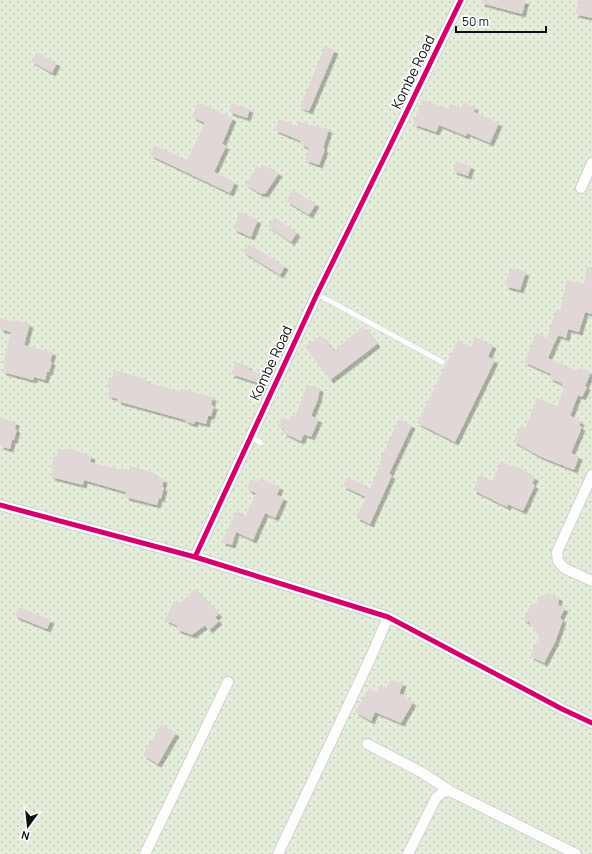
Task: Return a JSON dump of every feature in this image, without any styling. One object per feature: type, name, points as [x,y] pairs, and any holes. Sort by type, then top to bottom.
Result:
[{"type":"street","name":"Kombe Road","points":[[195,557],[317,294],[461,0]]},
{"type":"street","points":[[581,188],[592,163]]},
{"type":"street","points":[[592,475],[557,552],[558,561],[564,568],[592,582]]},
{"type":"street","points":[[0,505],[195,557],[388,618],[562,709],[592,723]]},
{"type":"street","points":[[278,854],[388,618]]},
{"type":"street","points":[[145,854],[228,682]]},
{"type":"street","points":[[367,744],[421,772],[450,792],[576,854]]},
{"type":"street","points":[[408,854],[436,798],[443,792],[450,792]]},
{"type":"lane","points":[[317,294],[442,362]]},
{"type":"lane","points":[[250,437],[261,443]]},
{"type":"green space","points":[[0,0],[592,0],[592,854],[0,854]]},
{"type":"building","points":[[482,0],[526,0],[522,14],[481,3]]},
{"type":"building","points":[[579,0],[592,0],[592,18],[575,14]]},
{"type":"building","points":[[325,46],[335,50],[309,111],[300,107]]},
{"type":"building","points":[[37,52],[57,63],[52,73],[31,61]]},
{"type":"building","points":[[422,99],[449,109],[451,104],[461,108],[463,102],[475,107],[474,112],[499,123],[490,143],[467,133],[466,136],[439,125],[436,132],[413,124]]},
{"type":"building","points":[[198,102],[233,118],[222,144],[226,146],[214,172],[235,182],[230,193],[150,155],[154,145],[187,160],[205,123],[192,117]]},
{"type":"building","points":[[232,103],[250,109],[247,118],[229,112]]},
{"type":"building","points":[[279,119],[297,126],[299,122],[329,129],[323,148],[325,149],[319,165],[305,160],[309,148],[300,144],[301,141],[275,130]]},
{"type":"building","points":[[456,161],[471,166],[468,176],[453,171]]},
{"type":"building","points":[[264,165],[279,173],[265,194],[261,194],[245,184],[257,166],[261,169]]},
{"type":"building","points":[[293,190],[316,204],[309,215],[286,201]]},
{"type":"building","points":[[240,212],[258,220],[251,237],[233,229]]},
{"type":"building","points":[[275,217],[297,233],[291,242],[268,226]]},
{"type":"building","points":[[249,244],[285,266],[280,275],[243,252]]},
{"type":"building","points":[[587,267],[592,267],[592,314],[585,312],[579,332],[568,329],[566,338],[558,335],[548,358],[578,371],[580,367],[591,372],[585,386],[587,387],[582,397],[578,395],[570,416],[581,421],[579,426],[582,427],[571,453],[579,456],[574,470],[539,456],[513,441],[521,426],[525,428],[537,398],[557,406],[564,389],[561,388],[563,384],[549,378],[551,374],[524,362],[536,333],[547,338],[556,310],[560,311],[567,280],[584,284]]},
{"type":"building","points":[[510,268],[526,272],[520,290],[505,286]]},
{"type":"building","points":[[0,318],[30,324],[24,345],[53,352],[50,361],[52,362],[45,380],[34,377],[33,380],[3,372],[5,364],[3,364],[11,332],[0,329]]},
{"type":"building","points":[[363,326],[377,344],[330,380],[305,347],[321,335],[334,351]]},
{"type":"building","points":[[475,337],[493,345],[488,357],[495,360],[455,442],[417,423],[458,340],[471,347]]},
{"type":"building","points":[[235,362],[249,366],[248,369],[261,374],[258,383],[231,374]]},
{"type":"building","points":[[114,370],[146,379],[145,382],[213,397],[211,405],[214,406],[211,416],[208,416],[206,424],[195,421],[194,424],[185,421],[186,420],[117,401],[118,399],[108,396],[110,388],[107,387],[109,377],[112,378]]},
{"type":"building","points":[[307,385],[320,388],[318,399],[311,416],[319,419],[311,437],[304,434],[301,441],[283,433],[284,429],[278,426],[282,417],[289,420],[291,415],[295,417]]},
{"type":"building","points":[[0,418],[16,422],[15,429],[17,429],[10,449],[0,446]]},
{"type":"building","points":[[399,419],[412,425],[389,474],[392,475],[370,524],[356,517],[366,497],[343,486],[348,477],[370,488],[381,463],[379,462]]},
{"type":"building","points":[[68,448],[92,456],[90,462],[129,470],[130,466],[155,473],[154,476],[164,479],[161,499],[159,498],[157,505],[125,497],[126,492],[84,480],[83,485],[51,477],[54,456],[57,457],[59,449],[68,451]]},
{"type":"building","points":[[501,461],[515,468],[516,466],[524,470],[523,472],[535,477],[532,484],[535,485],[523,511],[508,504],[507,507],[473,490],[480,475],[492,481]]},
{"type":"building","points":[[260,478],[280,487],[277,495],[284,498],[275,518],[265,513],[253,540],[236,532],[232,545],[222,542],[236,511],[242,513],[241,516],[245,517],[256,493],[247,489],[251,479],[258,482]]},
{"type":"building","points":[[195,589],[219,614],[215,617],[219,621],[209,630],[205,625],[192,635],[176,629],[178,626],[165,620],[174,601],[180,603]]},
{"type":"building","points":[[548,593],[559,597],[558,605],[565,608],[560,618],[563,620],[555,642],[544,663],[530,656],[539,637],[529,622],[523,620],[531,605],[537,602],[538,597]]},
{"type":"building","points":[[19,607],[51,620],[47,629],[15,616]]},
{"type":"building","points":[[391,680],[403,683],[399,694],[407,696],[406,698],[413,702],[401,723],[375,712],[371,721],[355,712],[369,688],[376,692],[380,685],[386,688]]},
{"type":"building","points":[[161,724],[176,733],[158,764],[143,755]]},
{"type":"cycle path","points":[[0,505],[195,557],[317,294],[461,0]]},
{"type":"cycle path","points":[[195,557],[388,617],[562,709],[592,723]]}]
